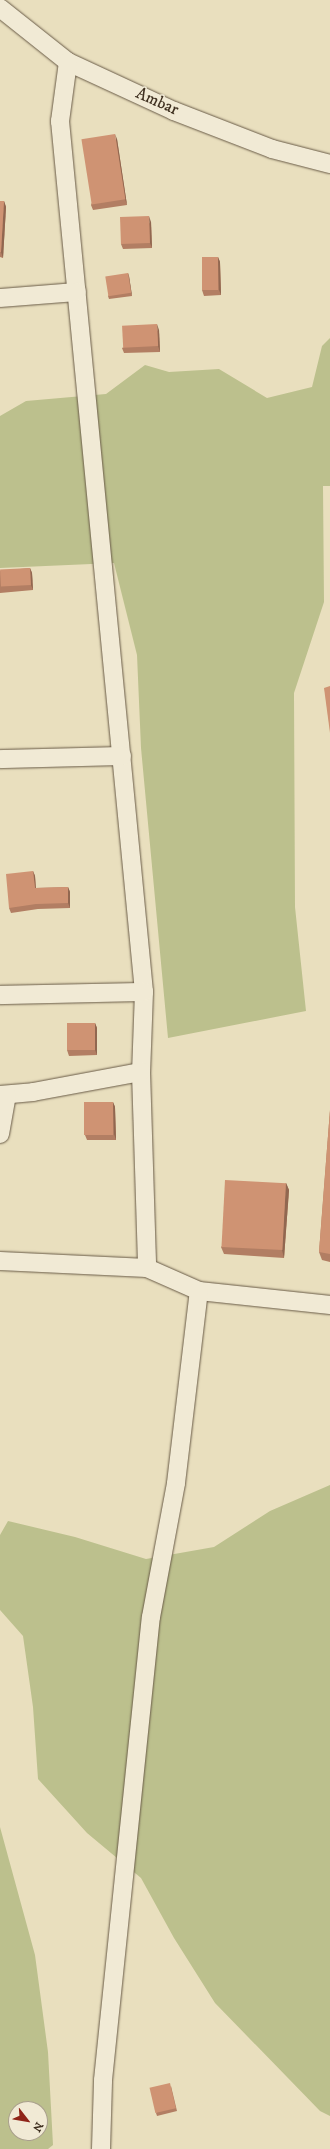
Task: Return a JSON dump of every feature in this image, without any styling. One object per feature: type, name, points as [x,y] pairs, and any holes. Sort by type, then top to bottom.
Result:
[{"type":"street","name":"Ambar","points":[[0,8],[68,62],[174,111],[272,149],[330,164]]},
{"type":"street","points":[[68,62],[60,121],[144,992],[141,1072],[147,1268]]},
{"type":"street","points":[[0,298],[77,292]]},
{"type":"street","points":[[0,759],[122,756]]},
{"type":"street","points":[[0,995],[144,992]]},
{"type":"street","points":[[0,1134],[4,1095],[141,1072]]},
{"type":"street","points":[[0,1261],[147,1268],[199,1291],[330,1305]]},
{"type":"street","points":[[101,2149],[102,2080],[151,1617],[176,1483],[199,1291]]},
{"type":"green space","points":[[330,338],[330,486],[323,486],[324,602],[294,693],[295,907],[306,1011],[168,1038],[141,748],[137,655],[114,563],[0,568],[0,416],[26,401],[106,394],[145,365],[169,372],[219,369],[267,398],[312,387],[322,346]]},
{"type":"green space","points":[[330,1485],[330,2116],[320,2111],[215,2003],[174,1938],[141,1878],[87,1833],[38,1779],[33,1707],[23,1636],[0,1610],[0,1535],[8,1521],[75,1537],[146,1559],[214,1547],[270,1511]]},
{"type":"green space","points":[[0,1827],[35,1955],[48,2052],[53,2145],[48,2149],[0,2149]]},
{"type":"building","points":[[115,134],[125,199],[92,205],[81,139]]},
{"type":"building","points":[[0,201],[4,201],[1,252],[0,252]]},
{"type":"building","points":[[149,216],[150,243],[121,244],[120,217]]},
{"type":"building","points":[[202,257],[218,257],[218,290],[202,290]]},
{"type":"building","points":[[128,273],[131,293],[108,296],[105,277]]},
{"type":"building","points":[[157,324],[158,346],[123,348],[122,326]]},
{"type":"building","points":[[30,568],[31,585],[1,587],[0,570]]},
{"type":"building","points":[[330,686],[330,733],[324,688]]},
{"type":"building","points":[[33,871],[35,888],[68,887],[68,903],[36,904],[9,908],[6,874]]},
{"type":"building","points":[[67,1023],[95,1023],[95,1050],[67,1050]]},
{"type":"building","points":[[84,1102],[113,1102],[113,1135],[84,1135]]},
{"type":"building","points":[[330,1110],[330,1254],[319,1252]]},
{"type":"building","points":[[225,1180],[286,1183],[282,1250],[221,1247]]},
{"type":"building","points":[[170,2083],[176,2108],[155,2113],[150,2088]]}]
